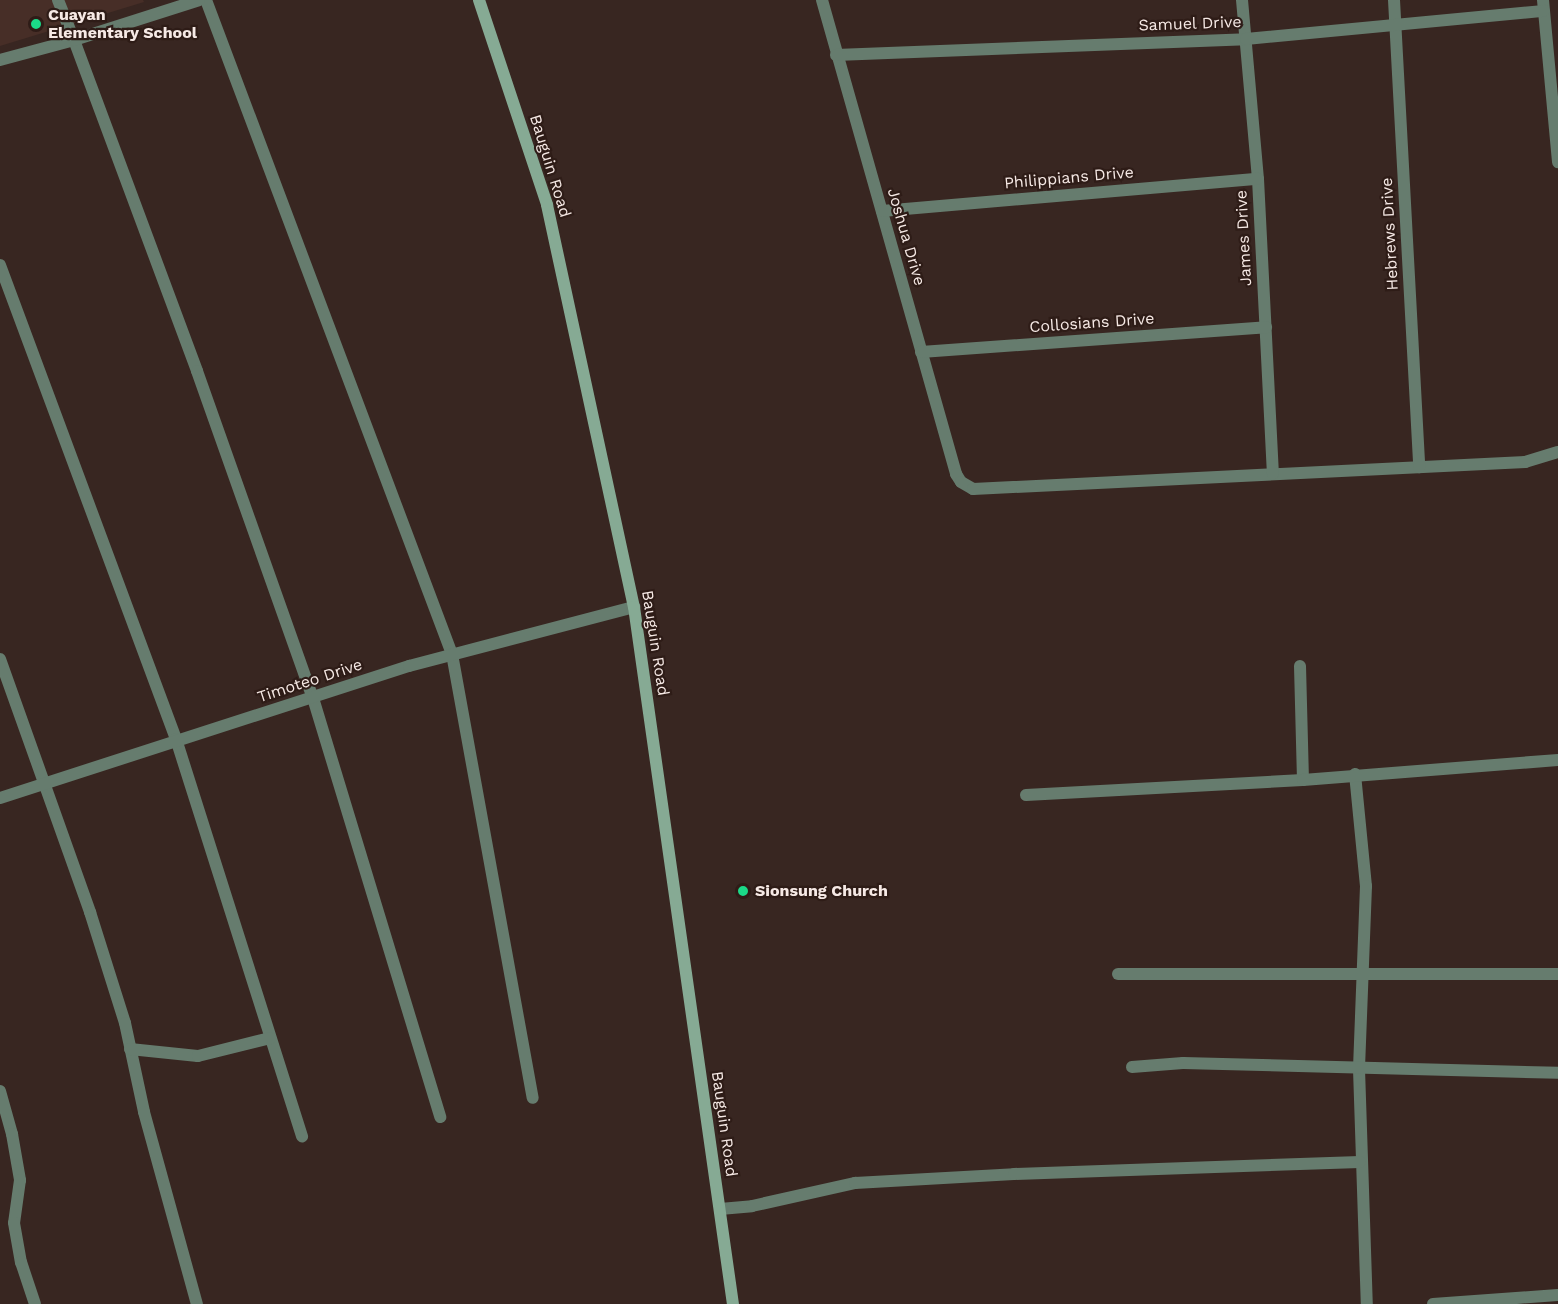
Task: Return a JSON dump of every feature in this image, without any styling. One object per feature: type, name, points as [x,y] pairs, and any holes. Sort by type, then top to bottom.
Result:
[{"type":"street","points":[[58,0],[197,371],[313,698],[440,1117]]},
{"type":"street","points":[[0,60],[74,40],[199,0]]},
{"type":"street","points":[[206,0],[452,654],[533,1098]]},
{"type":"street","name":"Bauguin Road","points":[[479,0],[547,205],[634,607],[733,1304]]},
{"type":"street","name":"Joshua Drive","points":[[822,0],[956,474],[961,482],[973,489],[1273,474]]},
{"type":"street","name":"James Drive","points":[[1242,0],[1258,179],[1273,474]]},
{"type":"street","name":"Hebrews Drive","points":[[1394,0],[1419,467]]},
{"type":"street","points":[[1544,6],[1558,162]]},
{"type":"street","name":"Samuel Drive","points":[[836,55],[1246,39],[1396,27],[1544,6]]},
{"type":"street","name":"Philippians Drive","points":[[882,211],[1258,179]]},
{"type":"street","points":[[0,265],[176,739],[302,1137]]},
{"type":"street","name":"Collosians Drive","points":[[921,352],[1266,327]]},
{"type":"street","points":[[1273,474],[1525,462],[1558,452]]},
{"type":"street","name":"Timoteo Drive","points":[[0,798],[45,781],[176,739],[452,654],[634,607]]},
{"type":"street","points":[[0,659],[90,912],[130,1049],[144,1112],[197,1304]]},
{"type":"street","points":[[1300,666],[1303,780]]},
{"type":"street","points":[[1026,795],[1303,780],[1355,774],[1558,760]]},
{"type":"street","points":[[1355,774],[1366,886],[1359,1069],[1366,1304]]},
{"type":"street","points":[[1118,974],[1361,976],[1558,974]]},
{"type":"street","points":[[130,1049],[198,1056],[270,1038]]},
{"type":"street","points":[[1132,1067],[1151,1067],[1170,1063],[1558,1073]]},
{"type":"street","points":[[0,1091],[12,1134],[20,1180],[14,1223],[21,1262],[35,1304]]},
{"type":"street","points":[[720,1209],[752,1206],[855,1183],[1014,1174],[1360,1162]]},
{"type":"street","points":[[1433,1304],[1558,1295]]},
{"type":"shaded area","name":"Cuayan Elementary School","points":[[0,0],[143,0],[144,2],[0,46]]},
{"type":"place","name":"Cuayan Elementary School","points":[[36,24]]},
{"type":"place","name":"Sionsung Church","points":[[743,891]]}]
